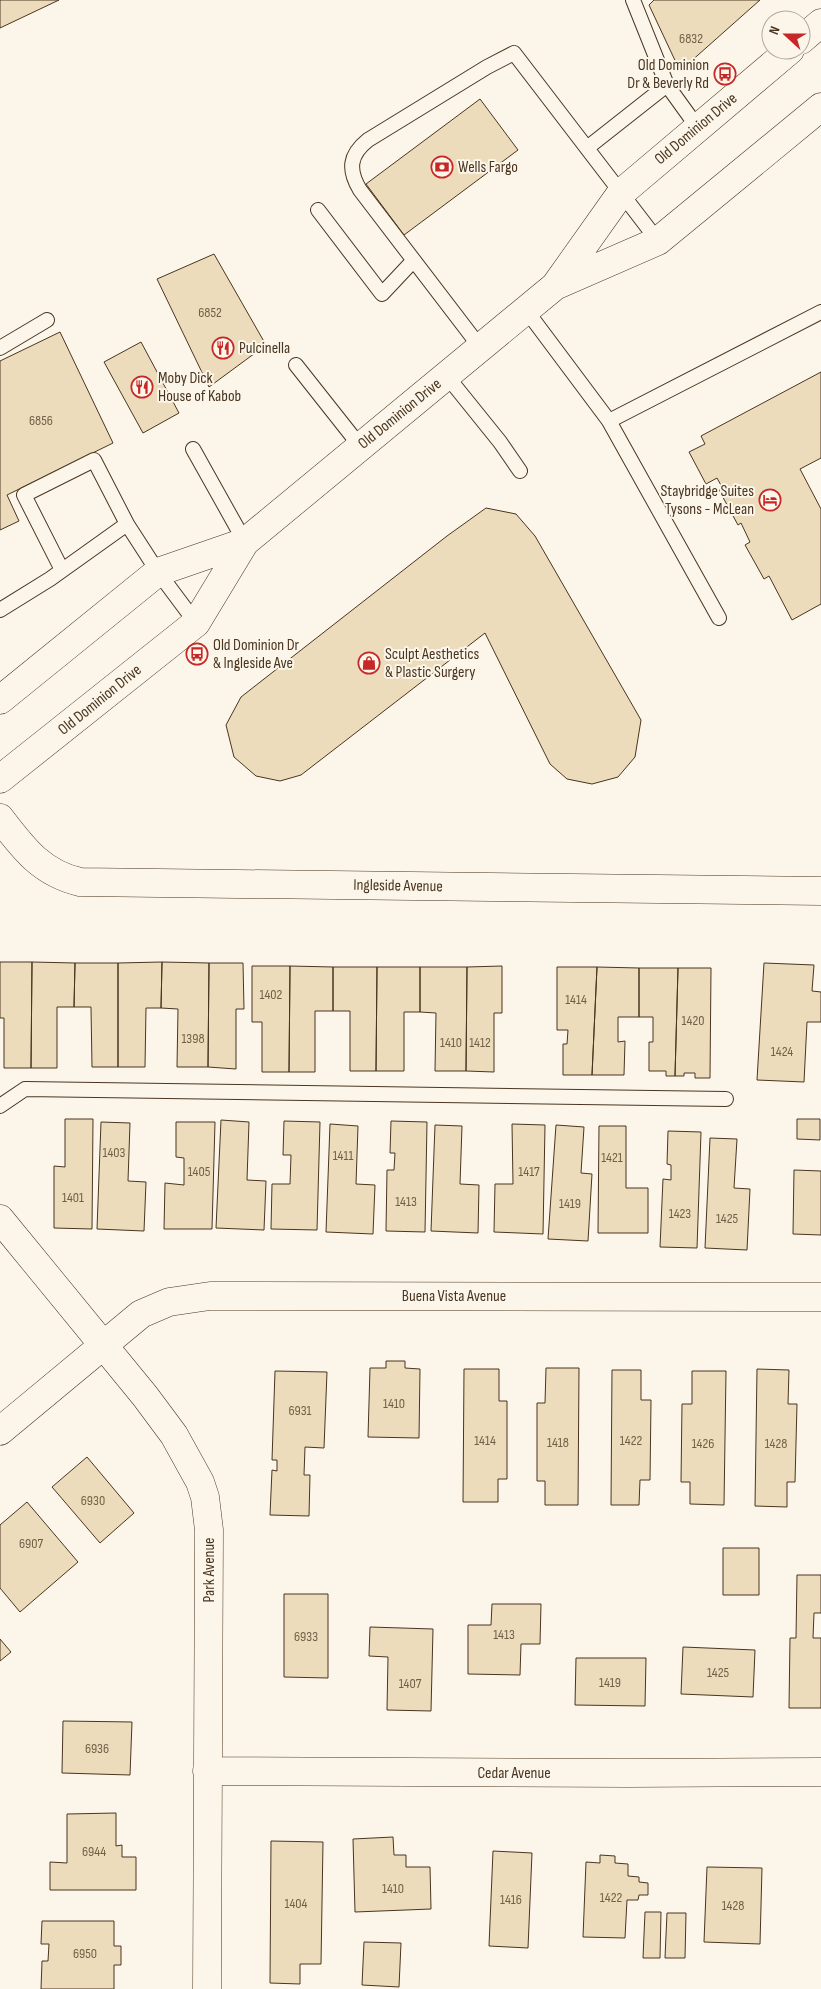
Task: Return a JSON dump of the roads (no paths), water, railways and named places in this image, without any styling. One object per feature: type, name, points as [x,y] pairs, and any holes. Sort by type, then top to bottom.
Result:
[{"type":"street","points":[[811,32],[821,23]]},
{"type":"street","name":"Old Dominion Drive","points":[[0,780],[196,623],[245,542],[555,286],[621,193],[778,60]]},
{"type":"street","name":"Old Dominion Drive","points":[[555,286],[658,241],[821,107]]},
{"type":"street","name":"Old Dominion Drive","points":[[0,700],[158,572],[245,542]]},
{"type":"street","name":"Ingleside Avenue","points":[[0,818],[24,848],[44,866],[60,876],[80,882],[821,891]]},
{"type":"street","name":"Park Avenue","points":[[0,1219],[174,1435],[192,1466],[205,1497],[209,1546],[207,1989]]},
{"type":"street","name":"Buena Vista Avenue","points":[[0,1431],[126,1325],[155,1307],[169,1302],[210,1296],[821,1297]]},
{"type":"street","name":"Cedar Avenue","points":[[207,1771],[821,1772]]},
{"type":"lane","points":[[633,0],[667,85],[698,128]]},
{"type":"lane","points":[[480,348],[355,181],[352,173],[354,155],[360,146],[487,67],[514,53],[658,241]]},
{"type":"lane","points":[[586,148],[667,85]]},
{"type":"lane","points":[[318,210],[382,294],[414,261]]},
{"type":"lane","points":[[526,310],[609,421],[719,618]]},
{"type":"lane","points":[[609,421],[821,312]]},
{"type":"lane","points":[[0,348],[47,320]]},
{"type":"lane","points":[[296,365],[360,446]]},
{"type":"lane","points":[[446,376],[500,442],[520,471]]},
{"type":"lane","points":[[193,449],[245,542]]},
{"type":"lane","points":[[62,570],[24,495],[94,460],[127,524],[158,572],[196,623]]},
{"type":"lane","points":[[0,610],[62,570],[127,524]]},
{"type":"lane","points":[[0,1106],[25,1089],[726,1099]]},
{"type":"place","name":"Old Dominion Dr & Beverly Rd","points":[[725,74]]},
{"type":"place","name":"Wells Fargo","points":[[442,167]]},
{"type":"place","name":"Pulcinella","points":[[223,348]]},
{"type":"place","name":"Moby Dick House of Kabob","points":[[142,387]]},
{"type":"place","name":"Staybridge Suites Tysons - McLean","points":[[770,500]]},
{"type":"place","name":"Old Dominion Dr & Ingleside Ave","points":[[197,654]]},
{"type":"place","name":"Sculpt Aesthetics & Plastic Surgery","points":[[369,663]]}]
